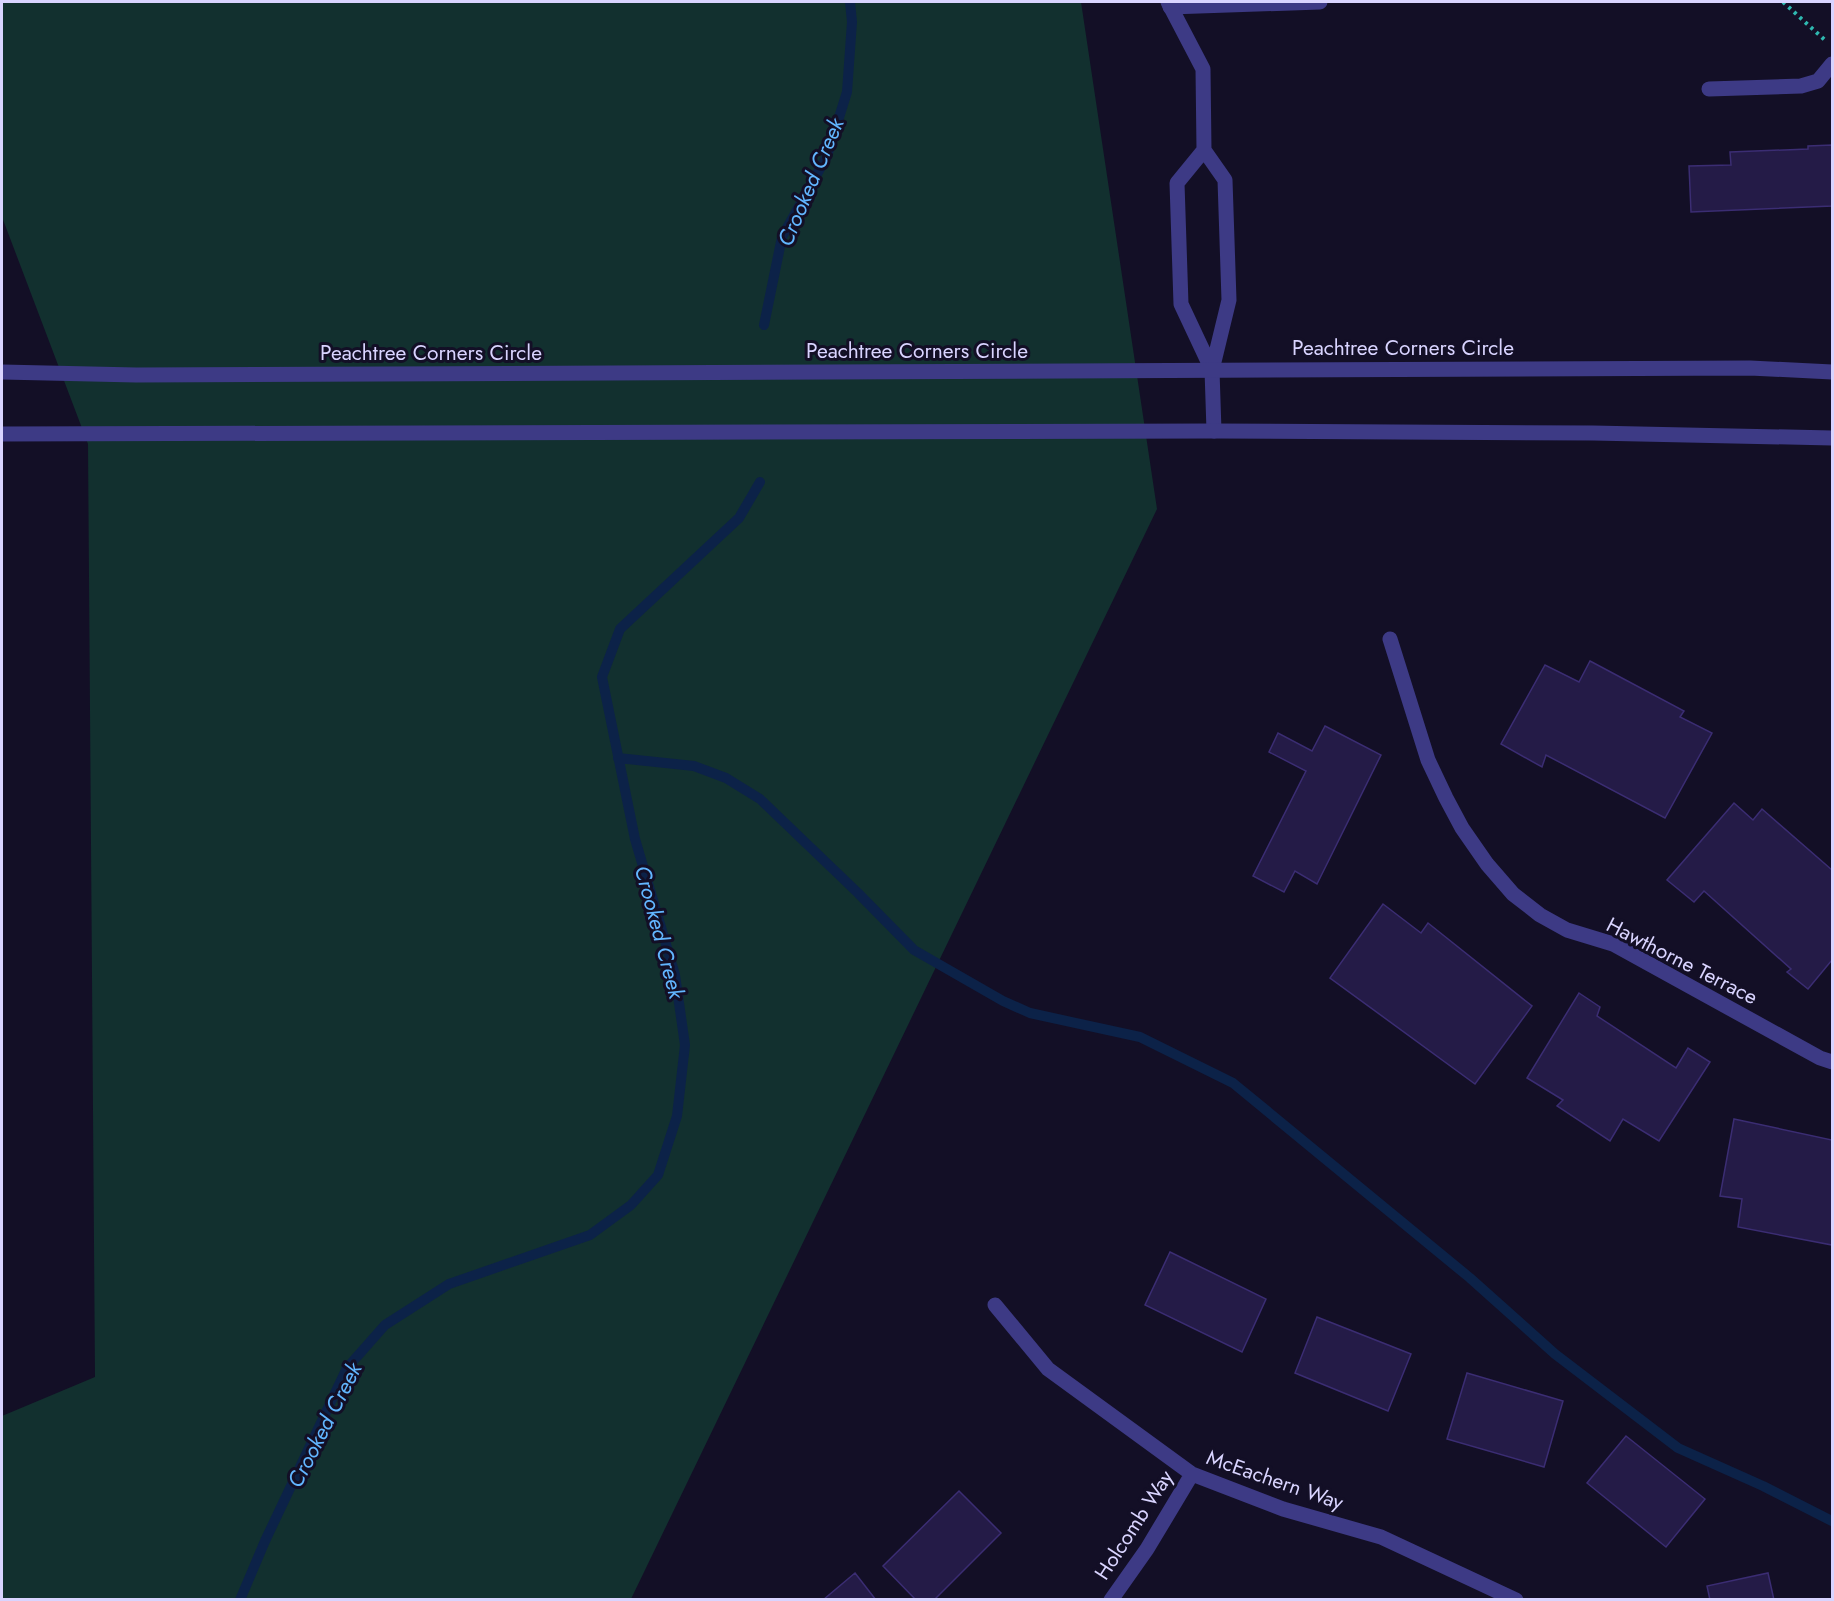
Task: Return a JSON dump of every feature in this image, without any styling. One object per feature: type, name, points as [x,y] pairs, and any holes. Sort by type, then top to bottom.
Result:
[{"type":"street","points":[[1214,431],[1212,370],[1229,300],[1225,180],[1204,150],[1203,69],[1169,4],[1320,2]]},
{"type":"street","points":[[1709,89],[1801,86],[1818,81],[1833,64]]},
{"type":"street","points":[[1204,150],[1177,183],[1181,304],[1212,370]]},
{"type":"street","name":"Peachtree Corners Circle","points":[[2,372],[160,375],[1750,368],[1833,372]]},
{"type":"street","points":[[2,435],[1214,431],[1593,433],[1833,438]]},
{"type":"street","name":"Hawthorne Terrace","points":[[1390,639],[1428,760],[1446,798],[1468,837],[1487,864],[1513,894],[1540,915],[1567,930],[1613,944],[1820,1058],[1833,1062]]},
{"type":"street","name":"McEachern Way","points":[[995,1305],[1048,1369],[1192,1474],[1283,1509],[1381,1537],[1516,1599]]},
{"type":"street","name":"Holcomb Way","points":[[1111,1599],[1147,1549],[1192,1474]]},
{"type":"path","points":[[1783,2],[1833,46]]},
{"type":"green space","points":[[2,2],[1081,2],[1157,509],[631,1599],[2,1599],[2,1416],[95,1377],[88,444],[2,217]]},
{"type":"building","points":[[1832,145],[1832,206],[1691,212],[1689,166],[1731,165],[1730,152],[1808,149],[1808,146]]},
{"type":"building","points":[[1590,661],[1684,711],[1680,717],[1712,733],[1665,818],[1546,755],[1542,767],[1501,744],[1545,665],[1579,682]]},
{"type":"building","points":[[1325,726],[1381,755],[1317,884],[1295,871],[1284,892],[1253,876],[1306,771],[1269,752],[1278,733],[1312,751]]},
{"type":"building","points":[[1734,803],[1753,820],[1762,809],[1832,870],[1832,960],[1808,989],[1787,972],[1791,969],[1704,891],[1694,902],[1667,880]]},
{"type":"building","points":[[1383,904],[1421,933],[1428,923],[1532,1006],[1475,1084],[1330,978]]},
{"type":"building","points":[[1579,993],[1600,1007],[1597,1016],[1676,1068],[1688,1048],[1710,1062],[1659,1141],[1623,1119],[1610,1141],[1557,1106],[1563,1100],[1527,1078]]},
{"type":"building","points":[[1734,1119],[1832,1140],[1832,1245],[1738,1227],[1742,1199],[1720,1196]]},
{"type":"building","points":[[1170,1252],[1266,1299],[1242,1352],[1145,1305]]},
{"type":"building","points":[[1317,1317],[1411,1354],[1388,1411],[1295,1373]]},
{"type":"building","points":[[1467,1373],[1563,1401],[1544,1467],[1447,1439]]},
{"type":"building","points":[[1626,1436],[1705,1499],[1666,1547],[1587,1483]]},
{"type":"building","points":[[959,1491],[1001,1533],[934,1600],[916,1600],[883,1566]]},
{"type":"building","points":[[855,1573],[876,1600],[823,1600]]},
{"type":"building","points":[[1768,1573],[1774,1600],[1710,1600],[1707,1586]]},
{"type":"waterway","name":"Crooked Creek","points":[[764,325],[782,237],[827,156],[847,92],[852,22],[850,2]]},
{"type":"waterway","name":"Crooked Creek","points":[[240,1600],[265,1541],[347,1368],[385,1325],[449,1284],[590,1235],[631,1205],[658,1175],[677,1116],[685,1045],[675,975],[635,839],[602,677],[620,629],[739,518],[760,482]]},
{"type":"waterway","points":[[618,758],[694,766],[726,778],[760,799],[914,950],[1003,1001],[1030,1013],[1140,1037],[1233,1083],[1470,1278],[1555,1354],[1678,1448],[1763,1486],[1832,1521]]}]
